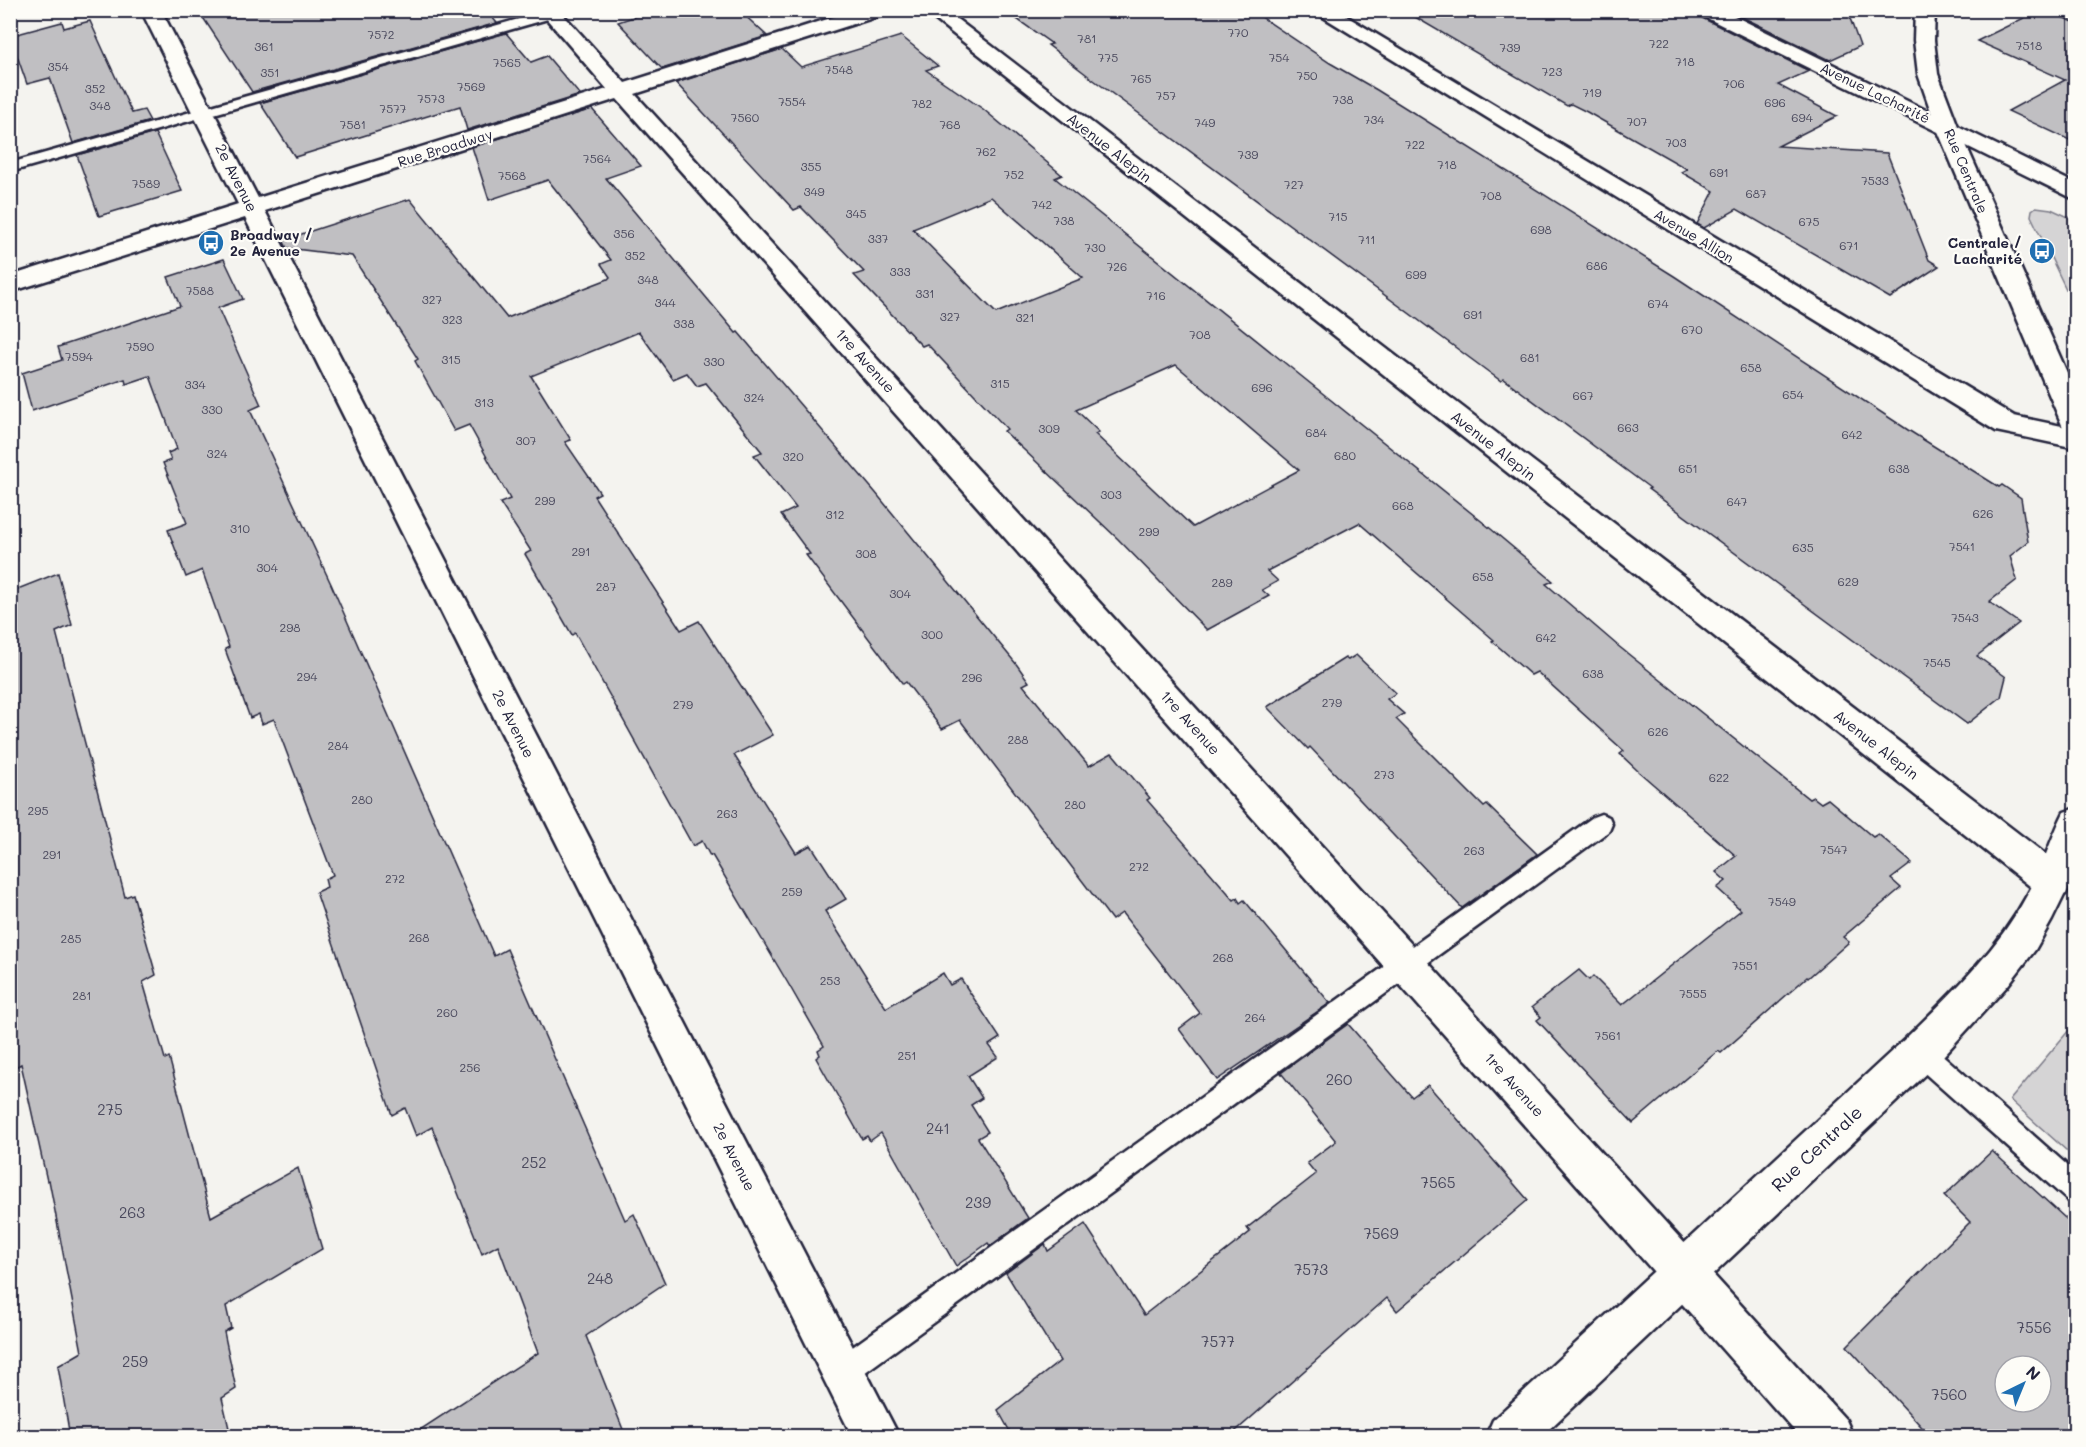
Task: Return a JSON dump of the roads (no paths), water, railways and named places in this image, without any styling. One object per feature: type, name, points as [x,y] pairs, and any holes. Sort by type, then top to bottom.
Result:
[{"type":"street","name":"2e Avenue","points":[[151,10],[876,1437]]},
{"type":"street","name":"Rue Broadway","points":[[10,284],[623,93],[878,10]]},
{"type":"street","name":"Avenue Alepin","points":[[932,10],[2053,882]]},
{"type":"street","name":"Avenue Allion","points":[[1321,10],[2006,424],[2076,439]]},
{"type":"street","name":"Avenue Lacharité","points":[[1706,10],[2076,193]]},
{"type":"street","name":"Rue Centrale","points":[[1925,10],[1924,40],[1928,74],[1948,129],[2076,424]]},
{"type":"street","name":"1re Avenue","points":[[550,12],[1830,1437]]},
{"type":"street","name":"Rue Centrale","points":[[1509,1437],[1920,1052],[1976,994],[2033,921],[2053,882],[2076,823]]},
{"type":"lane","points":[[10,168],[550,12]]},
{"type":"lane","points":[[843,1371],[1601,824]]},
{"type":"lane","points":[[1920,1052],[2076,1191]]},
{"type":"place","name":"Broadway / 2e Avenue","points":[[211,243]]},
{"type":"place","name":"Centrale / Lacharité","points":[[2042,251]]}]
